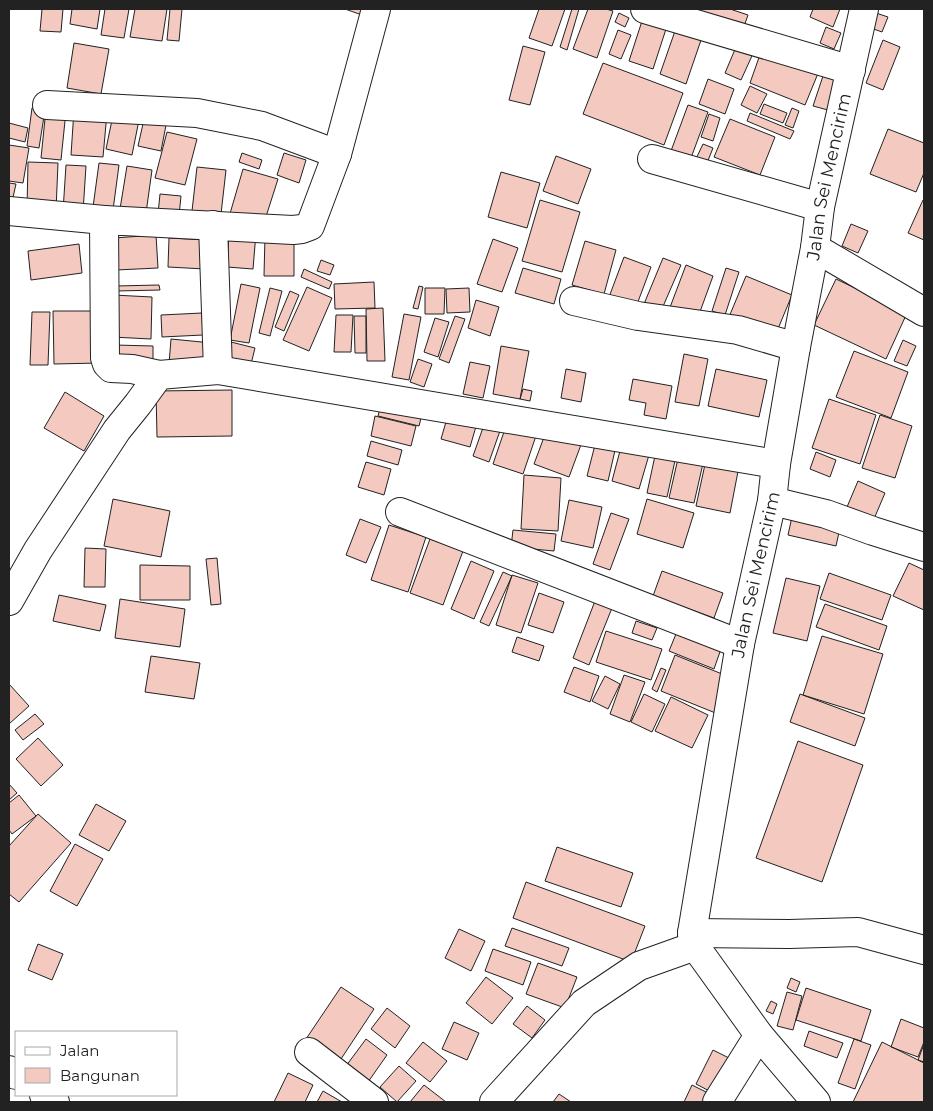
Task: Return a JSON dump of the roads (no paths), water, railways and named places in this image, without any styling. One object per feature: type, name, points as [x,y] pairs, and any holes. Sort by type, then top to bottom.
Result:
[{"type":"street","points":[[9,211],[104,220],[293,230],[310,226],[337,154],[376,9]]},
{"type":"street","points":[[645,9],[851,70]]},
{"type":"street","name":"Jalan Sei Mencirim","points":[[694,940],[740,644],[772,502],[776,464],[815,248],[820,207],[864,9]]},
{"type":"street","points":[[47,105],[197,113],[262,126],[337,154]]},
{"type":"street","points":[[652,159],[820,207]]},
{"type":"street","points":[[104,220],[105,358],[111,368],[132,369],[159,375],[218,370],[776,464]]},
{"type":"street","points":[[213,225],[218,370]]},
{"type":"street","points":[[815,248],[924,312]]},
{"type":"street","points":[[574,301],[638,316],[738,330],[796,347]]},
{"type":"street","points":[[13,584],[38,550],[116,430],[159,375]]},
{"type":"street","points":[[772,502],[826,514],[924,547]]},
{"type":"street","points":[[400,512],[740,644]]},
{"type":"street","points":[[494,1102],[584,1003],[639,966],[694,940],[858,932],[924,950]]},
{"type":"street","points":[[694,940],[759,1035],[816,1102]]},
{"type":"street","points":[[717,1102],[759,1035]]},
{"type":"street","points":[[310,1052],[374,1102]]}]
